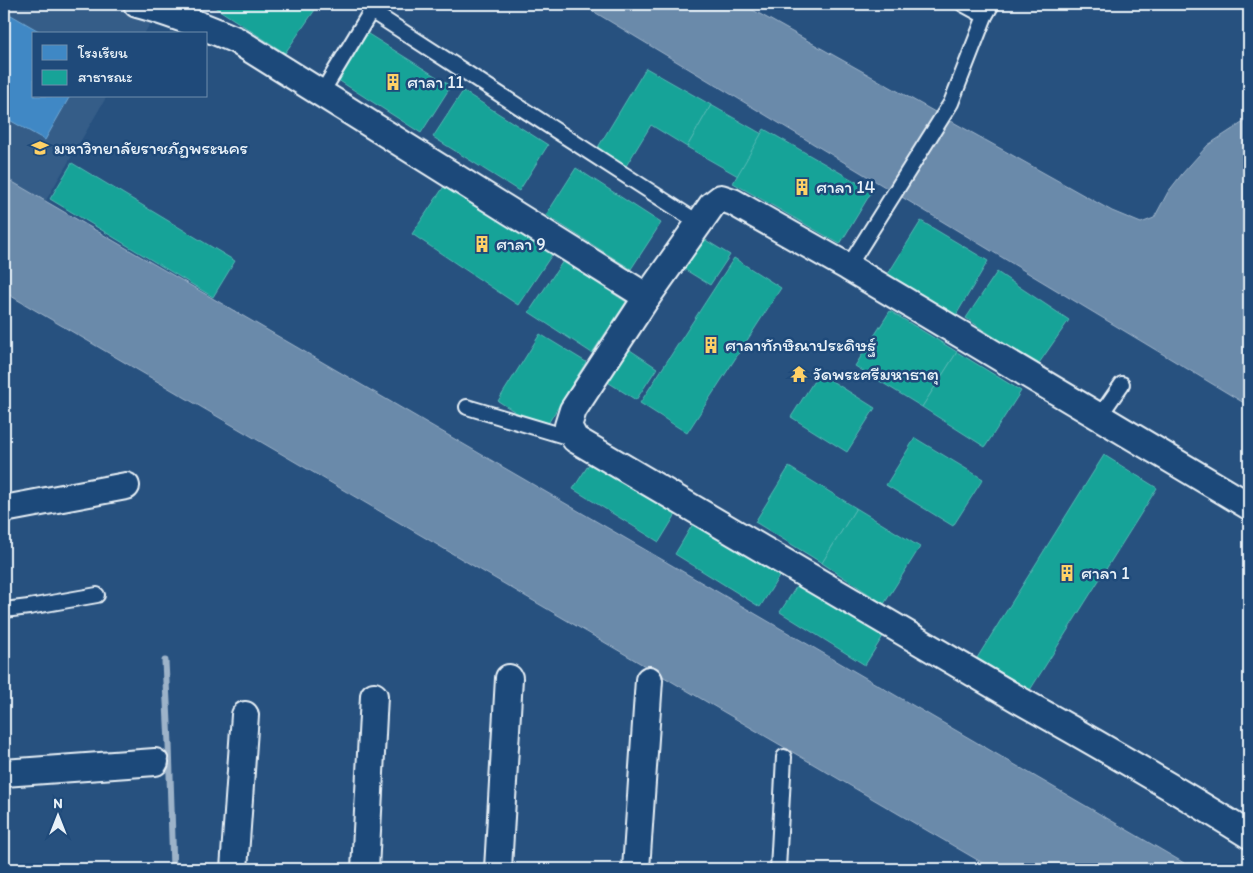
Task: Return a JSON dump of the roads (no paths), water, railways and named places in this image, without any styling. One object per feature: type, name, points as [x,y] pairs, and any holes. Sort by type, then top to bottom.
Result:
[{"type":"street","points":[[137,4],[158,9],[200,24],[236,40],[647,297]]},
{"type":"street","points":[[1249,506],[848,267],[733,202],[721,198],[712,205],[647,297],[573,410],[568,426],[575,439],[1249,835]]},
{"type":"street","points":[[4,508],[126,486]]},
{"type":"street","points":[[498,869],[509,678]]},
{"type":"street","points":[[636,869],[649,680]]},
{"type":"street","points":[[365,869],[374,696]]},
{"type":"street","points":[[234,869],[245,715]]},
{"type":"street","points":[[4,773],[156,762]]},
{"type":"lane","points":[[848,267],[952,103],[988,10],[963,4]]},
{"type":"lane","points":[[322,94],[369,6],[700,223]]},
{"type":"lane","points":[[1099,417],[1122,384]]},
{"type":"lane","points":[[467,407],[575,439]]},
{"type":"lane","points":[[4,610],[29,608],[97,595]]},
{"type":"lane","points":[[778,869],[784,757]]},
{"type":"waterway","points":[[165,661],[173,869]]},
{"type":"place","name":"ศาลา 11","points":[[393,82]]},
{"type":"place","name":"มหาวิทยาลัยราชภัฏพระนคร","points":[[40,148]]},
{"type":"place","name":"ศาลา 14","points":[[802,187]]},
{"type":"place","name":"ศาลา 9","points":[[482,244]]},
{"type":"place","name":"ศาลาทักษิณาประดิษฐ์","points":[[711,345]]},
{"type":"place","name":"วัดพระศรีมหาธาตุ","points":[[799,374]]},
{"type":"place","name":"ศาลา 1","points":[[1067,573]]}]
